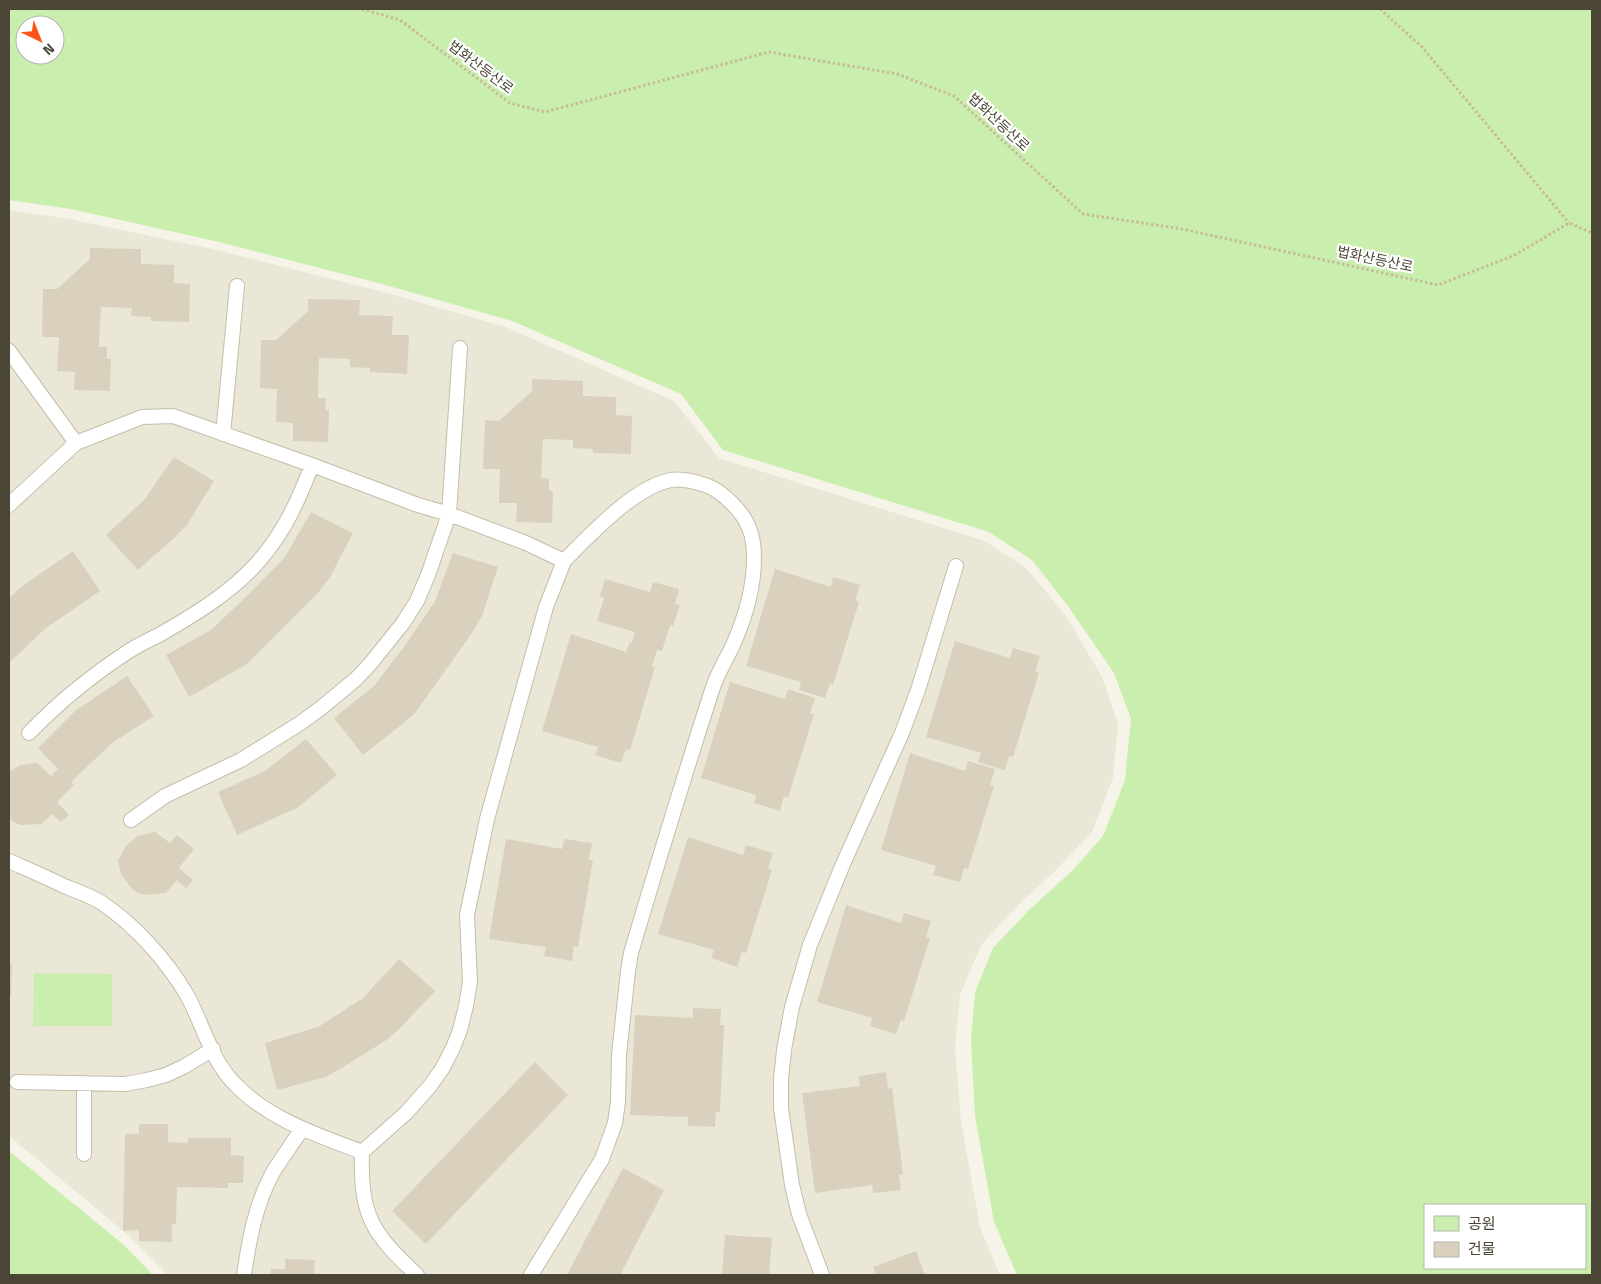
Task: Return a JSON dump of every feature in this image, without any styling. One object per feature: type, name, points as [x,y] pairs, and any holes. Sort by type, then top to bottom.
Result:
[{"type":"lane","points":[[223,434],[237,286]]},
{"type":"lane","points":[[131,820],[165,796],[241,760],[321,708],[356,679],[403,623],[417,601],[428,575],[449,514],[460,348]]},
{"type":"lane","points":[[9,351],[76,443]]},
{"type":"lane","points":[[9,505],[76,443],[142,417],[173,416],[418,505],[449,514],[526,543],[564,561]]},
{"type":"lane","points":[[29,733],[52,709],[103,669],[130,650],[191,616],[243,578],[259,561],[286,524],[312,465]]},
{"type":"lane","points":[[417,1275],[388,1247],[370,1220],[363,1191],[362,1152],[406,1113],[430,1086],[442,1069],[460,1030],[470,982],[467,915],[487,819],[546,606],[564,561],[600,526],[629,502],[659,484],[673,480],[701,483],[715,489],[727,499],[749,527],[754,559],[752,578],[742,624],[713,687],[631,953],[619,1055],[618,1102],[615,1123],[602,1159],[531,1275]]},
{"type":"lane","points":[[822,1275],[799,1214],[792,1185],[782,1108],[781,1079],[784,1050],[792,1008],[810,945],[843,864],[902,732],[918,690],[956,566]]},
{"type":"lane","points":[[9,861],[92,897],[114,912],[132,928],[177,978],[188,997],[217,1060],[234,1084],[248,1097],[302,1129],[362,1152]]},
{"type":"lane","points":[[17,1082],[125,1084],[166,1074],[185,1066],[213,1049]]},
{"type":"lane","points":[[84,1083],[84,1154]]},
{"type":"lane","points":[[244,1275],[248,1245],[262,1196],[272,1174],[302,1129]]},
{"type":"path","name":"법화산등산로","points":[[362,9],[400,20],[510,104],[545,112],[769,52],[897,74],[954,96],[1083,214],[1182,229],[1438,284],[1515,254],[1569,223]]},
{"type":"path","points":[[1380,9],[1422,47],[1569,223],[1592,233]]},
{"type":"shaded area","points":[[9,210],[70,219],[217,250],[387,293],[506,327],[674,401],[719,458],[985,541],[1026,568],[1066,616],[1102,677],[1118,723],[1113,778],[1092,832],[1055,871],[1020,903],[981,945],[960,995],[955,1049],[961,1121],[980,1227],[1000,1275],[168,1275],[128,1235],[9,1136]]},
{"type":"green space","points":[[9,9],[1592,9],[1592,1275],[1017,1275],[994,1222],[975,1116],[971,1040],[975,992],[993,948],[1029,910],[1073,870],[1103,836],[1125,780],[1131,719],[1114,673],[1068,606],[1032,560],[989,532],[723,450],[681,394],[512,321],[382,284],[219,242],[71,209],[9,200]]},
{"type":"green space","points":[[34,973],[112,974],[112,1026],[33,1026]]},
{"type":"green space","points":[[9,1151],[124,1245],[153,1275],[9,1275]]},
{"type":"building","points":[[90,248],[141,249],[141,264],[174,265],[174,283],[190,284],[189,322],[151,321],[151,317],[131,316],[132,308],[101,307],[99,347],[107,347],[107,359],[111,359],[110,391],[74,390],[75,372],[57,371],[59,337],[42,337],[43,289],[57,289],[90,259]]},
{"type":"building","points":[[308,299],[360,300],[359,315],[393,316],[392,335],[409,335],[407,374],[370,372],[370,368],[350,367],[350,359],[319,358],[318,398],[326,398],[325,410],[329,410],[328,442],[293,441],[293,423],[276,422],[277,389],[260,388],[261,340],[276,340],[308,311]]},
{"type":"building","points":[[532,379],[583,381],[583,396],[616,397],[616,415],[632,416],[631,454],[593,453],[593,449],[573,448],[573,440],[543,439],[541,478],[549,479],[549,491],[553,491],[552,523],[516,522],[517,503],[499,503],[500,469],[483,469],[485,420],[499,421],[532,391]]},
{"type":"building","points":[[174,457],[214,481],[187,525],[138,570],[106,535],[144,500]]},
{"type":"building","points":[[311,512],[353,533],[329,579],[317,594],[247,664],[189,697],[166,655],[211,630],[249,594],[285,557]]},
{"type":"building","points":[[73,551],[100,591],[46,628],[9,663],[9,598],[21,587]]},
{"type":"building","points":[[453,553],[498,567],[482,616],[415,713],[363,755],[334,718],[374,686],[406,644],[435,601]]},
{"type":"building","points":[[775,569],[831,587],[833,577],[860,585],[855,601],[859,602],[833,685],[830,684],[825,698],[799,690],[801,682],[746,666]]},
{"type":"building","points":[[605,579],[650,592],[653,582],[679,589],[675,604],[680,605],[673,626],[670,625],[662,651],[657,650],[652,666],[655,667],[630,750],[626,749],[621,763],[595,755],[598,747],[542,731],[571,634],[626,652],[630,642],[632,643],[635,632],[597,621],[604,598],[600,596]]},
{"type":"building","points":[[955,641],[1010,658],[1013,648],[1040,656],[1035,672],[1039,673],[1013,757],[1009,756],[1005,770],[978,762],[981,753],[926,737]]},
{"type":"building","points":[[127,676],[154,716],[112,743],[71,782],[74,785],[57,802],[69,815],[61,822],[52,814],[41,824],[21,825],[13,822],[9,818],[9,772],[20,765],[37,763],[51,776],[58,769],[38,748],[75,711]]},
{"type":"building","points":[[730,682],[785,699],[788,689],[815,698],[810,713],[814,714],[788,798],[784,796],[780,811],[754,803],[756,795],[701,778]]},
{"type":"building","points":[[306,739],[337,775],[297,808],[237,835],[218,792],[265,771]]},
{"type":"building","points":[[910,753],[965,771],[968,761],[995,769],[990,785],[994,786],[968,869],[964,868],[960,882],[933,875],[936,866],[881,850]]},
{"type":"building","points":[[155,832],[170,843],[177,835],[194,849],[179,868],[193,880],[186,888],[177,880],[166,893],[147,895],[138,893],[131,888],[121,874],[118,860],[126,846],[138,836]]},
{"type":"building","points":[[688,837],[743,855],[746,845],[773,853],[768,868],[772,870],[746,953],[742,952],[737,967],[711,958],[714,950],[658,934]]},
{"type":"building","points":[[506,839],[562,849],[564,839],[592,843],[589,860],[593,860],[578,947],[574,946],[572,961],[544,956],[546,947],[489,939]]},
{"type":"building","points":[[846,905],[901,923],[904,913],[931,921],[926,937],[930,938],[904,1021],[901,1020],[896,1034],[870,1026],[872,1018],[817,1002]]},
{"type":"building","points":[[399,959],[435,991],[388,1039],[345,1066],[326,1077],[277,1090],[265,1043],[318,1027],[363,998]]},
{"type":"building","points":[[9,964],[12,964],[11,996],[9,996]]},
{"type":"building","points":[[693,1008],[721,1009],[720,1025],[724,1025],[720,1112],[716,1112],[715,1127],[688,1126],[688,1117],[630,1115],[635,1015],[693,1018]]},
{"type":"building","points":[[535,1062],[568,1095],[426,1244],[392,1211]]},
{"type":"building","points":[[886,1072],[888,1089],[892,1088],[903,1174],[899,1175],[901,1190],[873,1193],[872,1185],[815,1193],[802,1093],[860,1086],[859,1076]]},
{"type":"building","points":[[139,1124],[168,1124],[168,1142],[188,1143],[188,1138],[231,1138],[231,1155],[244,1156],[243,1183],[228,1183],[228,1188],[177,1187],[176,1224],[172,1224],[172,1242],[139,1241],[139,1230],[123,1231],[125,1134],[139,1134]]},
{"type":"building","points":[[623,1168],[664,1190],[620,1275],[567,1275]]},
{"type":"building","points":[[725,1235],[772,1238],[769,1275],[722,1275]]},
{"type":"building","points":[[916,1251],[925,1275],[876,1275],[873,1267]]},
{"type":"building","points":[[285,1259],[315,1260],[314,1275],[271,1275],[271,1269],[285,1269]]}]
